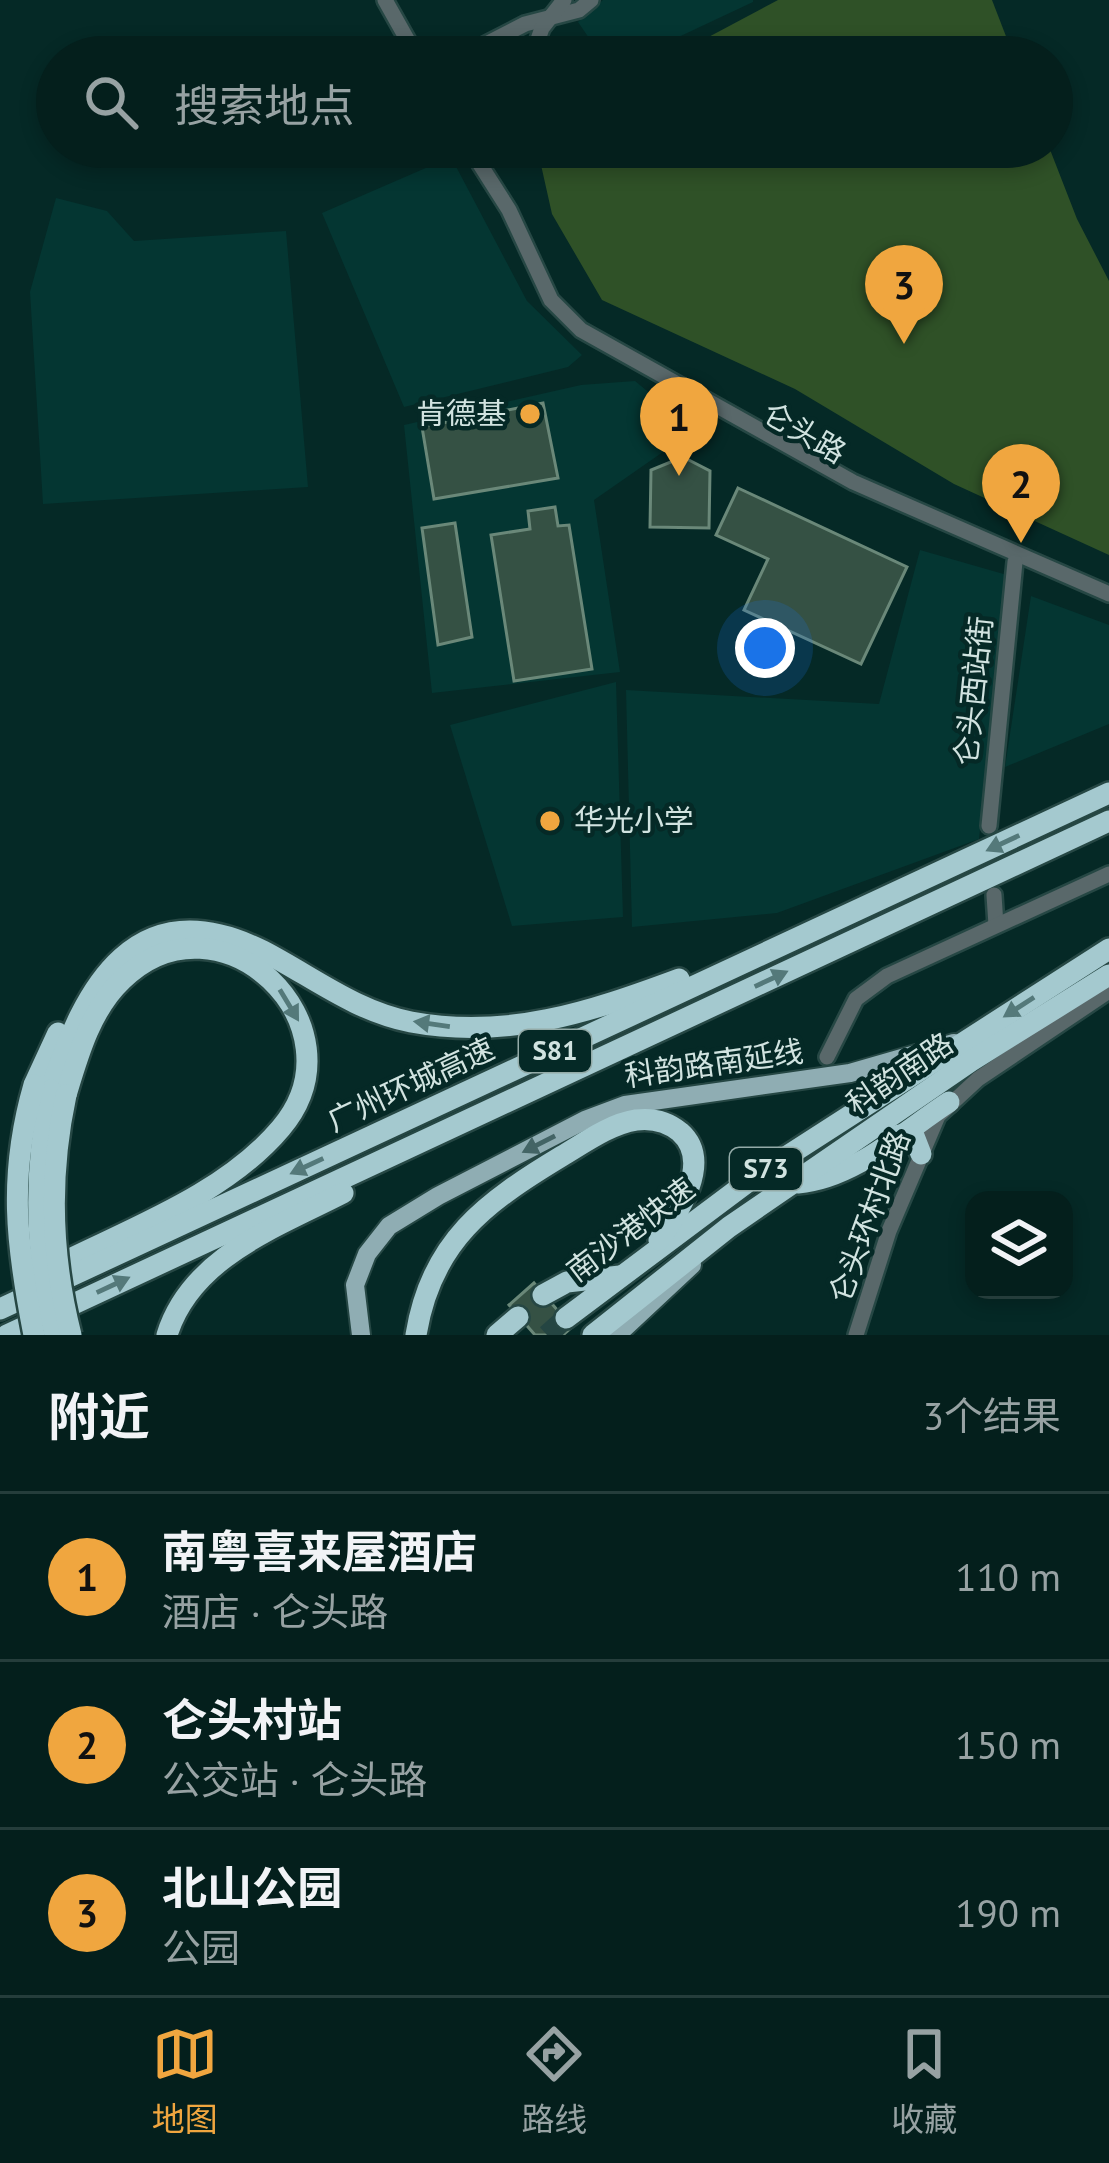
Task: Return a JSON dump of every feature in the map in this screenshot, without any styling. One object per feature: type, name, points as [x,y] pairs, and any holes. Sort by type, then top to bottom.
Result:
[{"type":"highway","name":"广州环城高速","points":[[0,1309],[1109,793]]},
{"type":"highway","name":"广州环城高速","points":[[7,1335],[1109,821]]},
{"type":"highway","points":[[55,1335],[41,1266],[38,1199],[50,1090],[73,1026],[105,971],[147,942],[207,932],[244,943],[348,1001],[395,1018],[464,1028],[513,1027],[578,1015],[826,924]]},
{"type":"highway","points":[[1063,979],[1109,931]]},
{"type":"highway","name":"科韵南路","points":[[976,1036],[1109,949]]},
{"type":"highway","points":[[0,1295],[192,1196],[268,1142],[301,1094],[308,1054],[287,1000],[262,972],[224,951],[178,950],[136,968],[107,998],[21,1133],[15,1185],[18,1245],[34,1335]]},
{"type":"highway","name":"科韵南路","points":[[729,1227],[971,1061],[1109,975]]},
{"type":"highway","points":[[154,1335],[175,1296],[253,1239],[701,1011]]},
{"type":"highway","name":"南沙港快速","points":[[566,1318],[800,1146],[976,1036]]},
{"type":"highway","points":[[50,1090],[55,1232],[71,1335]]},
{"type":"highway","points":[[791,1183],[839,1174],[949,1102]]},
{"type":"highway","points":[[416,1335],[424,1299],[442,1260],[476,1214],[589,1140],[636,1120],[676,1128],[686,1137],[694,1162],[683,1199],[648,1254]]},
{"type":"highway","points":[[899,1135],[914,1136],[921,1154]]},
{"type":"highway","name":"南沙港快速","points":[[593,1335],[729,1227]]},
{"type":"highway","points":[[167,1335],[184,1298],[226,1256]]},
{"type":"highway","points":[[543,1294],[567,1282],[620,1276]]},
{"type":"highway","points":[[497,1335],[518,1317]]},
{"type":"main road","name":"科韵路南延线","points":[[361,1335],[355,1285],[367,1254],[389,1226],[585,1120],[658,1100],[850,1073],[976,1036]]},
{"type":"main road","points":[[617,1335],[729,1227]]},
{"type":"street","points":[[385,0],[405,36]]},
{"type":"street","points":[[541,36],[564,0]]},
{"type":"street","points":[[502,36],[525,24],[579,10],[591,0]]},
{"type":"street","name":"仑头路","points":[[485,168],[539,295],[555,316],[592,347],[855,493],[1109,598]]},
{"type":"street","name":"仑头路","points":[[492,185],[509,210],[551,300],[581,330],[853,482],[1109,598]]},
{"type":"street","name":"仑头西站街","points":[[988,826],[1015,562]]},
{"type":"street","points":[[827,1057],[856,999],[887,976],[1109,874]]},
{"type":"street","points":[[994,895],[996,925]]},
{"type":"street","name":"仑头环村北路","points":[[856,1335],[889,1232],[932,1125],[949,1102],[1109,991]]},
{"type":"shaded area","points":[[603,0],[753,0],[681,36],[588,36],[578,22]]},
{"type":"shaded area","points":[[426,168],[457,168],[527,301],[582,355],[568,367],[404,407],[322,213]]},
{"type":"shaded area","points":[[56,198],[107,211],[134,241],[286,231],[308,487],[43,504],[30,292]]},
{"type":"shaded area","points":[[635,381],[669,409],[673,445],[594,500],[620,672],[432,693],[404,425],[581,385]]},
{"type":"shaded area","points":[[920,550],[1007,575],[979,839],[777,913],[632,927],[626,690],[879,704]]},
{"type":"shaded area","points":[[1031,596],[1109,625],[1109,724],[1005,767]]},
{"type":"shaded area","name":"华光小学","points":[[616,682],[623,917],[512,926],[450,725]]},
{"type":"green space","points":[[778,0],[992,0],[1006,36],[710,36]]},
{"type":"green space","points":[[542,168],[1057,168],[1109,281],[1109,555],[954,484],[795,389],[602,300],[552,214]]},
{"type":"building","points":[[543,403],[558,478],[434,499],[422,427]]},
{"type":"building","points":[[683,457],[710,471],[709,528],[650,527],[651,470]]},
{"type":"building","points":[[738,488],[907,567],[861,664],[744,610],[768,559],[716,535]]},
{"type":"building","points":[[555,507],[558,526],[569,525],[592,669],[514,681],[491,535],[530,529],[528,511]]},
{"type":"building","points":[[455,523],[472,637],[438,645],[422,528]]},
{"type":"building","points":[[534,1283],[572,1327],[563,1335],[535,1335],[509,1305]]},
{"type":"tunnel","points":[[547,1335],[566,1318]]},
{"type":"place","name":"北山公园","points":[[904,344]]},
{"type":"place","name":"肯德基","points":[[530,414]]},
{"type":"place","name":"南粤喜来屋酒店","points":[[679,476]]},
{"type":"place","name":"仑头村站","points":[[1021,543]]},
{"type":"place","name":"华光小学","points":[[550,821]]}]
